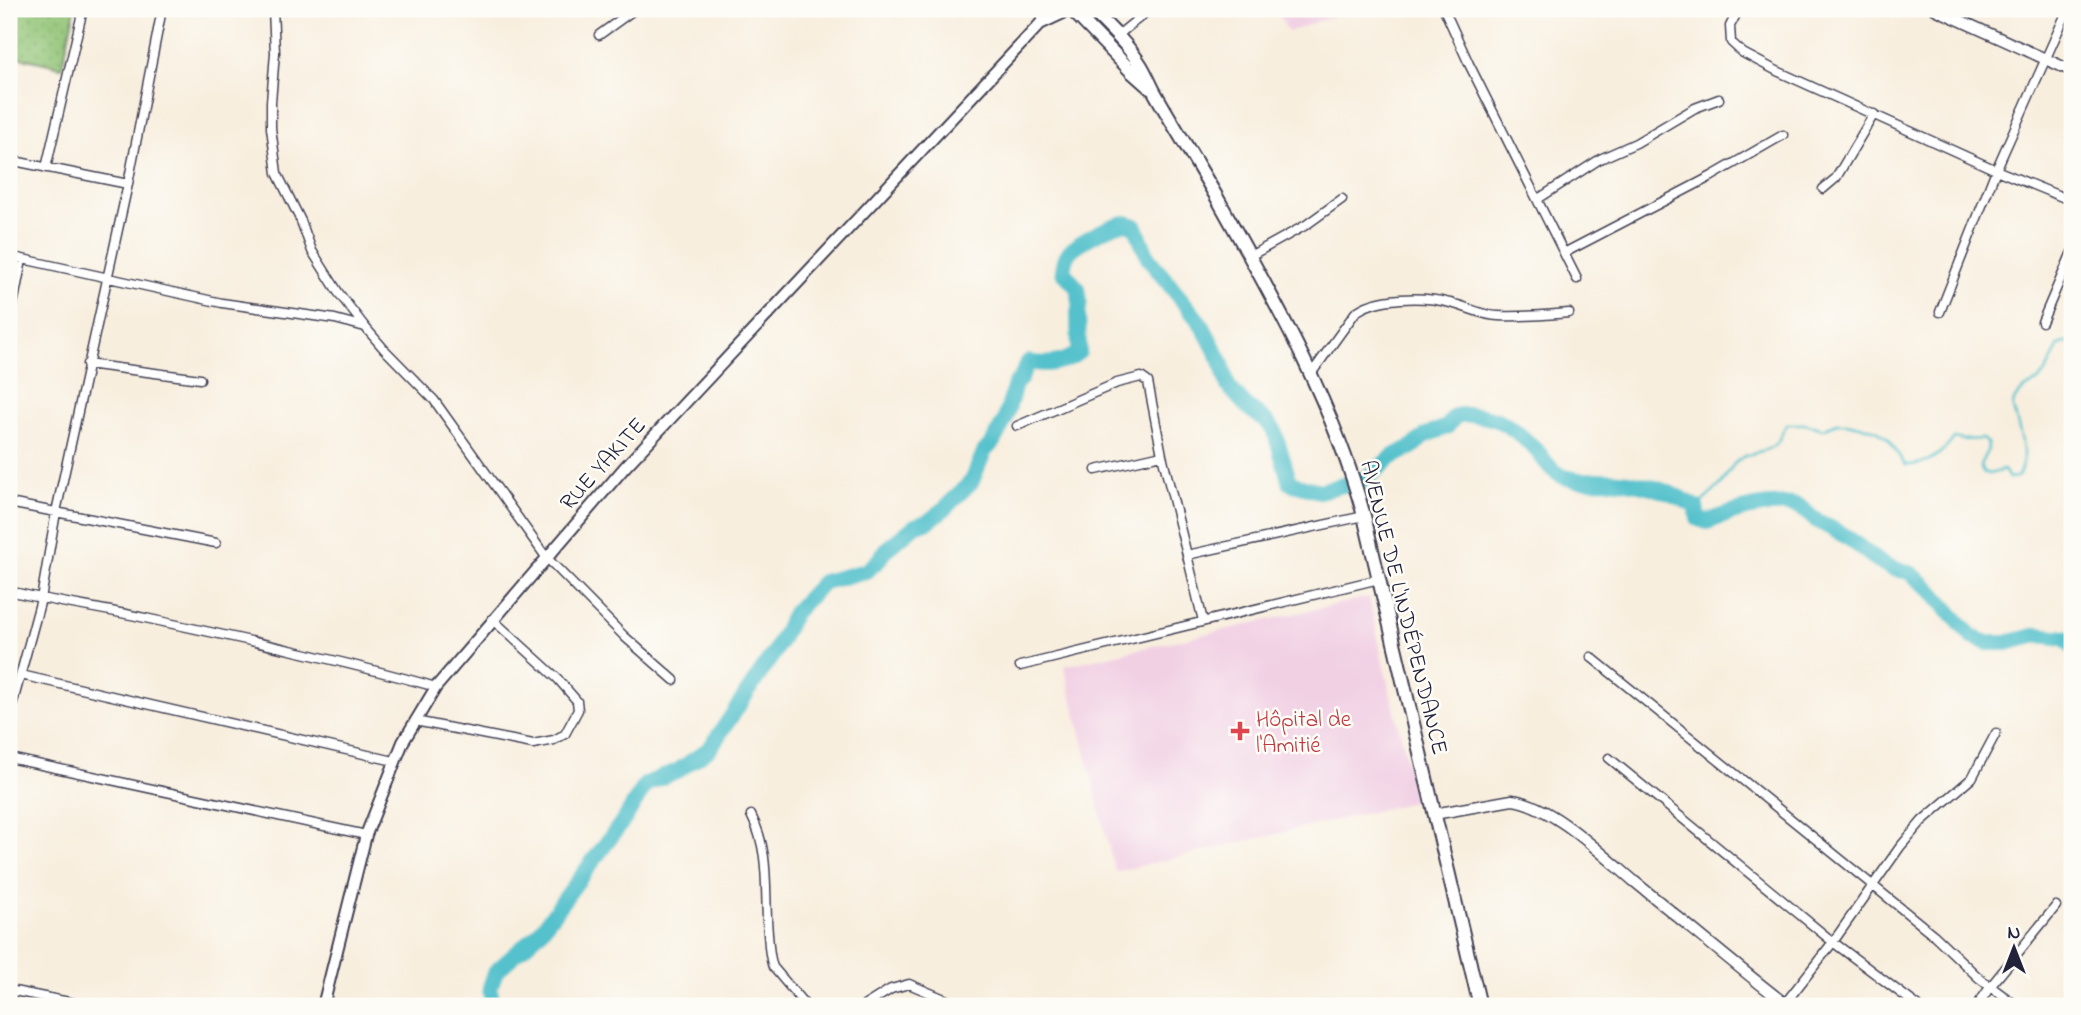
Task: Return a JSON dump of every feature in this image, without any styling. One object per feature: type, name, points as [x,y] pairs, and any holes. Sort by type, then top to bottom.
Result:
[{"type":"main road","name":"RUE YAKITE","points":[[323,1006],[366,835],[394,761],[436,687],[625,467],[1040,24],[1050,9]]},
{"type":"main road","name":"RUE YAKITE","points":[[1040,24],[1072,9]]},
{"type":"main road","name":"AVENUE DE L'INDÉPENDANCE","points":[[1072,9],[1154,92]]},
{"type":"main road","name":"AVENUE DE L'INDÉPENDANCE","points":[[1091,9],[1140,64],[1154,92],[1189,147],[1250,256],[1311,374],[1352,471],[1380,579],[1480,1006]]},
{"type":"street","points":[[46,168],[83,9]]},
{"type":"street","points":[[9,717],[41,599],[56,512],[128,184],[162,9]]},
{"type":"street","points":[[273,9],[275,53],[271,128],[277,173],[301,221],[312,251],[338,292],[365,327],[434,400],[546,557],[625,637],[674,680]]},
{"type":"street","points":[[599,35],[635,9]]},
{"type":"street","points":[[1117,36],[1150,9]]},
{"type":"street","points":[[1444,9],[1577,279]]},
{"type":"street","points":[[1738,9],[1730,26],[1731,42],[1743,53],[1996,170],[2072,201]]},
{"type":"street","points":[[1935,9],[2072,71]]},
{"type":"street","points":[[1940,312],[1996,170],[2068,9]]},
{"type":"street","points":[[1538,199],[1600,159],[1695,108],[1719,99]]},
{"type":"street","points":[[1823,189],[1836,178],[1874,114]]},
{"type":"street","points":[[1564,253],[1712,176],[1783,135]]},
{"type":"street","points":[[9,160],[128,184]]},
{"type":"street","points":[[1250,256],[1306,225],[1342,199]]},
{"type":"street","points":[[2042,322],[2072,253]]},
{"type":"street","points":[[9,256],[222,303],[324,317],[365,327]]},
{"type":"street","points":[[9,325],[22,260]]},
{"type":"street","points":[[1311,374],[1355,313],[1361,307],[1376,303],[1406,299],[1448,302],[1497,316],[1570,313]]},
{"type":"street","points":[[87,364],[200,379]]},
{"type":"street","points":[[1017,426],[1116,383],[1140,377],[1147,382],[1203,621]]},
{"type":"street","points":[[1096,470],[1162,455]]},
{"type":"street","points":[[9,503],[216,543]]},
{"type":"street","points":[[1187,555],[1364,516]]},
{"type":"street","points":[[1020,666],[1380,579]]},
{"type":"street","points":[[9,591],[353,664],[436,687]]},
{"type":"street","points":[[415,721],[533,744],[554,740],[565,734],[575,719],[577,701],[557,678],[492,619]]},
{"type":"street","points":[[1591,657],[1872,884],[1955,953],[1990,987],[2017,1006]]},
{"type":"street","points":[[21,675],[394,761]]},
{"type":"street","points":[[1434,814],[1512,800],[1524,801],[1534,806],[1573,831],[1785,1005],[1833,942],[1872,884],[1922,821],[1972,778],[1996,733]]},
{"type":"street","points":[[9,758],[366,835]]},
{"type":"street","points":[[1609,758],[1833,942],[1918,1006]]},
{"type":"street","points":[[751,815],[760,832],[766,867],[766,914],[773,967],[806,1006]]},
{"type":"street","points":[[1977,1006],[2056,906]]},
{"type":"street","points":[[864,1006],[891,989],[909,984],[961,1006]]},
{"type":"street","points":[[9,990],[89,1006]]},
{"type":"shaded area","points":[[1276,9],[1352,9],[1288,32]]},
{"type":"shaded area","name":"Hôpital de l'Amitié","points":[[1369,597],[1417,801],[1115,872],[1064,666]]},
{"type":"green space","points":[[9,9],[75,9],[62,67],[9,55]]},
{"type":"waterway","points":[[492,1006],[490,987],[496,971],[538,934],[626,817],[646,784],[679,770],[710,748],[774,653],[794,613],[823,582],[866,571],[878,561],[885,550],[915,526],[929,521],[943,510],[972,481],[984,452],[1005,420],[1015,384],[1021,378],[1027,363],[1056,363],[1079,352],[1078,289],[1063,271],[1065,260],[1071,250],[1081,243],[1122,223],[1136,227],[1148,258],[1202,325],[1221,361],[1228,386],[1274,430],[1290,483],[1319,491],[1364,480],[1392,457],[1412,447],[1426,435],[1447,427],[1455,416],[1492,418],[1521,435],[1552,469],[1564,477],[1620,481],[1660,490],[1696,507],[1698,519],[1707,522],[1752,508],[1799,506],[1878,561],[1894,569],[1909,572],[1929,588],[1972,637],[1988,643],[2006,643],[2038,635],[2065,638],[2072,646]]},
{"type":"waterway","points":[[1696,507],[1719,486],[1737,461],[1773,446],[1788,424],[1805,424],[1823,429],[1837,423],[1847,423],[1877,430],[1889,440],[1905,465],[1933,458],[1954,438],[1982,439],[1987,443],[1988,449],[1980,465],[1983,472],[1989,474],[2004,470],[2009,478],[2017,477],[2023,450],[2013,410],[2014,401],[2020,393],[2040,379],[2059,345],[2072,343]]},
{"type":"place","name":"Hôpital de l'Amitié","points":[[1240,731]]}]
